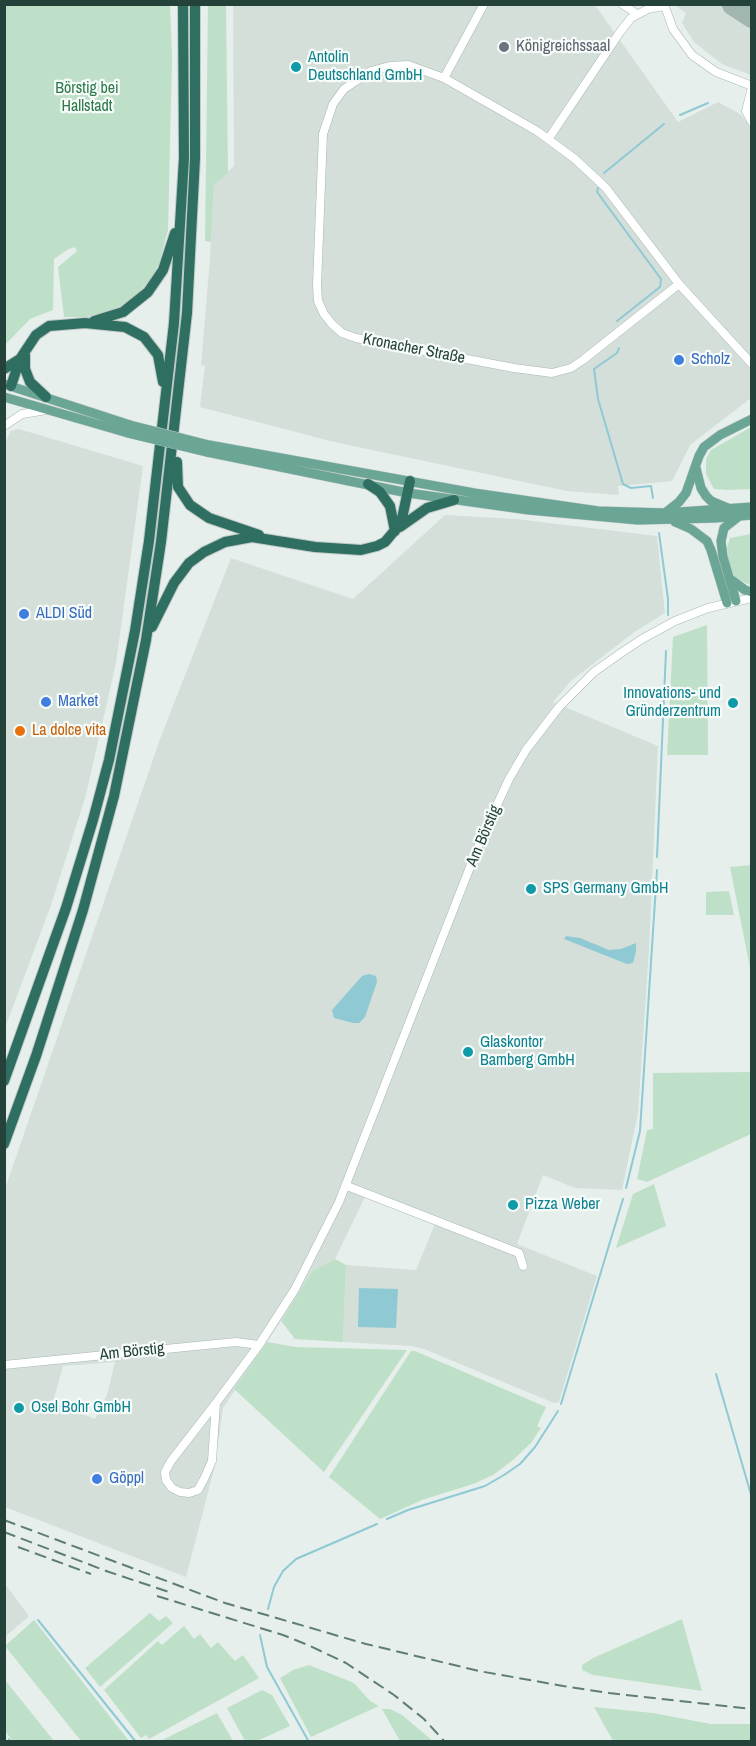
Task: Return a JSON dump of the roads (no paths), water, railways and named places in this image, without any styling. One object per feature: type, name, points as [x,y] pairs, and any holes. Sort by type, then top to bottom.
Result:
[{"type":"highway","points":[[4,1081],[66,908],[109,760],[139,609],[174,323],[182,205],[185,100],[183,4]]},
{"type":"highway","points":[[4,1144],[36,1056],[83,910],[114,796],[146,640],[161,542],[187,313],[195,158],[195,4]]},
{"type":"highway","points":[[85,323],[115,315],[132,306],[148,292],[159,278],[167,260],[182,205]]},
{"type":"highway","points":[[8,385],[30,340],[43,329],[58,325],[85,323],[125,327],[150,343],[158,355],[161,366],[164,412]]},
{"type":"highway","points":[[4,369],[23,354]]},
{"type":"highway","points":[[23,354],[30,382],[46,397]]},
{"type":"highway","points":[[174,430],[178,453],[177,479],[186,500],[209,518],[273,539]]},
{"type":"highway","points":[[395,531],[404,515],[410,481]]},
{"type":"highway","points":[[368,484],[380,492],[390,506],[395,531]]},
{"type":"highway","points":[[146,640],[169,591],[189,563],[204,552],[225,542],[252,537],[336,549],[361,550],[385,542],[395,531],[427,508],[454,500]]},
{"type":"main road","points":[[129,429],[8,385],[5,400],[208,449],[408,493],[597,518],[735,513],[752,515]]},
{"type":"main road","points":[[668,517],[686,493],[699,456],[709,442],[750,418]]},
{"type":"main road","points":[[208,449],[532,503],[668,517],[691,529],[707,541],[732,602]]},
{"type":"main road","points":[[696,465],[701,488],[706,496],[735,513]]},
{"type":"main road","points":[[732,602],[730,579],[721,541],[724,528],[735,513],[752,507]]},
{"type":"main road","points":[[730,579],[745,590],[752,592]]},
{"type":"street","points":[[444,78],[484,4]]},
{"type":"street","points":[[622,4],[637,14]]},
{"type":"street","points":[[549,138],[620,32],[637,14],[664,5],[673,29],[692,55],[716,72],[752,86],[746,111],[752,122]]},
{"type":"street","name":"Kronacher Straße","points":[[679,284],[583,360],[571,368],[552,373],[529,371],[356,338],[342,333],[324,314],[318,300],[317,267],[323,134],[333,104],[344,89],[371,71],[390,66],[408,66],[444,78],[549,138],[606,188],[679,284],[752,364]]},
{"type":"street","points":[[4,426],[22,414],[47,410]]},
{"type":"street","name":"Am Börstig","points":[[216,1403],[212,1461],[206,1478],[198,1490],[189,1493],[180,1492],[172,1488],[166,1480],[165,1472],[171,1461],[259,1345],[307,1269],[347,1186],[479,844],[500,797],[526,750],[560,707],[594,672],[618,655],[675,621],[732,602],[752,598]]},
{"type":"street","points":[[347,1186],[519,1253],[524,1266]]},
{"type":"street","name":"Am Börstig","points":[[4,1365],[229,1343],[246,1342],[259,1345]]},
{"type":"water","points":[[566,936],[580,938],[609,950],[621,949],[636,943],[633,963],[627,964],[564,939]]},
{"type":"water","points":[[369,974],[376,976],[377,982],[365,1017],[359,1023],[334,1018],[332,1010],[362,976]]},
{"type":"water","points":[[359,1288],[398,1289],[396,1328],[358,1327]]},
{"type":"waterway","points":[[680,115],[708,103]]},
{"type":"waterway","points":[[604,173],[664,124]]},
{"type":"waterway","points":[[598,188],[597,192],[661,279],[660,287],[617,321]]},
{"type":"waterway","points":[[619,348],[617,353],[594,369],[598,399],[623,484],[631,488],[651,486],[653,498]]},
{"type":"waterway","points":[[659,533],[668,615]]},
{"type":"waterway","points":[[657,857],[666,651]]},
{"type":"waterway","points":[[626,1188],[640,1131],[657,870]]},
{"type":"waterway","points":[[561,1404],[623,1199]]},
{"type":"waterway","points":[[716,1374],[752,1498]]},
{"type":"waterway","points":[[387,1519],[408,1510],[485,1486],[504,1475],[520,1464],[535,1447],[558,1411]]},
{"type":"waterway","points":[[268,1609],[274,1587],[283,1571],[296,1559],[377,1524]]},
{"type":"waterway","points":[[38,1620],[136,1742]]},
{"type":"waterway","points":[[260,1635],[267,1667],[309,1742]]},
{"type":"railway","points":[[4,1520],[225,1603],[366,1644],[479,1671],[563,1686],[752,1709]]},
{"type":"railway","points":[[4,1532],[169,1592]]},
{"type":"railway","points":[[18,1547],[91,1574]]},
{"type":"railway","points":[[157,1596],[283,1635],[346,1663],[394,1695],[424,1719],[445,1742]]},
{"type":"place","name":"Königreichssaal","points":[[504,47]]},
{"type":"place","name":"Antolin Deutschland GmbH","points":[[296,67]]},
{"type":"place","name":"Scholz","points":[[679,360]]},
{"type":"place","name":"ALDI Süd","points":[[24,614]]},
{"type":"place","name":"Market","points":[[46,702]]},
{"type":"place","name":"Innovations- und Gründerzentrum","points":[[733,703]]},
{"type":"place","name":"La dolce vita","points":[[20,731]]},
{"type":"place","name":"SPS Germany GmbH","points":[[531,889]]},
{"type":"place","name":"Glaskontor Bamberg GmbH","points":[[468,1052]]},
{"type":"place","name":"Pizza Weber","points":[[513,1205]]},
{"type":"place","name":"Osel Bohr GmbH","points":[[19,1408]]},
{"type":"place","name":"Göppl","points":[[97,1479]]},
{"type":"park label","name":"Börstig bei Hallstadt","points":[[87,98]]}]
